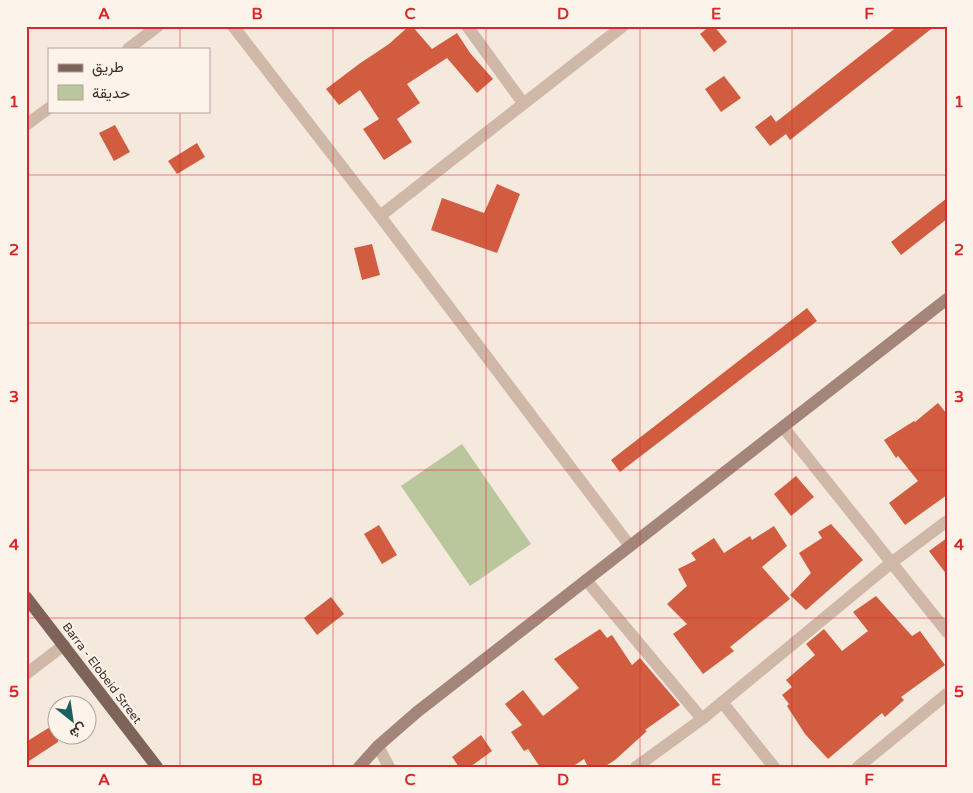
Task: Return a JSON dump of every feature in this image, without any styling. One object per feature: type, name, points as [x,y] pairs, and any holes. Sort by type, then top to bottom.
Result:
[{"type":"main road","name":"Barra - Elobeid Street","points":[[26,597],[157,767]]},
{"type":"street","points":[[129,48],[158,26]]},
{"type":"street","points":[[232,26],[380,216],[630,546]]},
{"type":"street","points":[[467,26],[523,103]]},
{"type":"street","points":[[380,216],[622,26]]},
{"type":"street","points":[[26,125],[48,109]]},
{"type":"street","points":[[359,767],[378,746],[417,712],[947,300]]},
{"type":"street","points":[[783,427],[947,632]]},
{"type":"street","points":[[636,767],[702,719],[891,562],[947,521]]},
{"type":"street","points":[[586,580],[702,719]]},
{"type":"street","points":[[26,674],[64,645]]},
{"type":"street","points":[[859,766],[947,694]]},
{"type":"street","points":[[722,702],[774,767]]},
{"type":"street","points":[[378,746],[389,767]]},
{"type":"green space","points":[[462,444],[531,544],[470,586],[401,486]]},
{"type":"building","points":[[409,26],[412,26],[432,49],[457,33],[470,53],[493,79],[477,93],[447,58],[407,84],[420,103],[397,119],[412,142],[384,160],[363,129],[379,119],[360,90],[339,105],[326,89],[389,44]]},
{"type":"building","points":[[710,26],[714,26],[727,42],[714,52],[700,34]]},
{"type":"building","points":[[898,26],[935,26],[790,140],[786,134],[770,146],[755,127],[771,115],[776,122]]},
{"type":"building","points":[[724,76],[741,98],[721,112],[705,89]]},
{"type":"building","points":[[115,125],[130,152],[114,161],[99,133]]},
{"type":"building","points":[[197,143],[205,157],[177,174],[168,161]]},
{"type":"building","points":[[497,184],[520,194],[497,253],[431,230],[442,198],[484,213]]},
{"type":"building","points":[[947,198],[947,219],[901,255],[891,242]]},
{"type":"building","points":[[372,244],[380,275],[362,280],[354,248]]},
{"type":"building","points":[[807,308],[817,321],[620,472],[611,460]]},
{"type":"building","points":[[938,403],[947,414],[947,495],[905,525],[889,503],[918,481],[898,456],[896,458],[884,440],[915,422]]},
{"type":"building","points":[[796,476],[814,497],[791,516],[774,494]]},
{"type":"building","points":[[831,524],[863,560],[806,610],[790,595],[811,573],[799,553],[822,538],[818,532]]},
{"type":"building","points":[[379,525],[397,555],[382,564],[364,534]]},
{"type":"building","points":[[774,526],[787,546],[762,567],[790,599],[730,647],[734,651],[703,674],[673,634],[687,624],[667,604],[687,586],[678,569],[696,560],[691,553],[714,538],[724,553],[750,536],[752,540]]},
{"type":"building","points":[[947,538],[947,575],[929,551]]},
{"type":"building","points":[[876,596],[912,636],[920,631],[945,665],[901,697],[904,700],[885,717],[882,713],[828,759],[805,734],[787,706],[789,704],[782,695],[792,687],[786,680],[815,655],[806,644],[824,629],[842,651],[868,631],[853,612]]},
{"type":"building","points":[[331,597],[344,614],[317,635],[304,618]]},
{"type":"building","points":[[600,629],[607,638],[612,635],[632,665],[640,658],[680,705],[645,730],[647,731],[615,760],[604,767],[588,767],[584,759],[572,767],[540,767],[528,749],[524,751],[511,732],[522,725],[505,704],[523,690],[543,716],[579,688],[554,659]]},
{"type":"building","points":[[48,728],[48,746],[52,746],[26,763],[26,742]]},
{"type":"building","points":[[481,735],[492,751],[470,767],[459,767],[452,757]]}]
